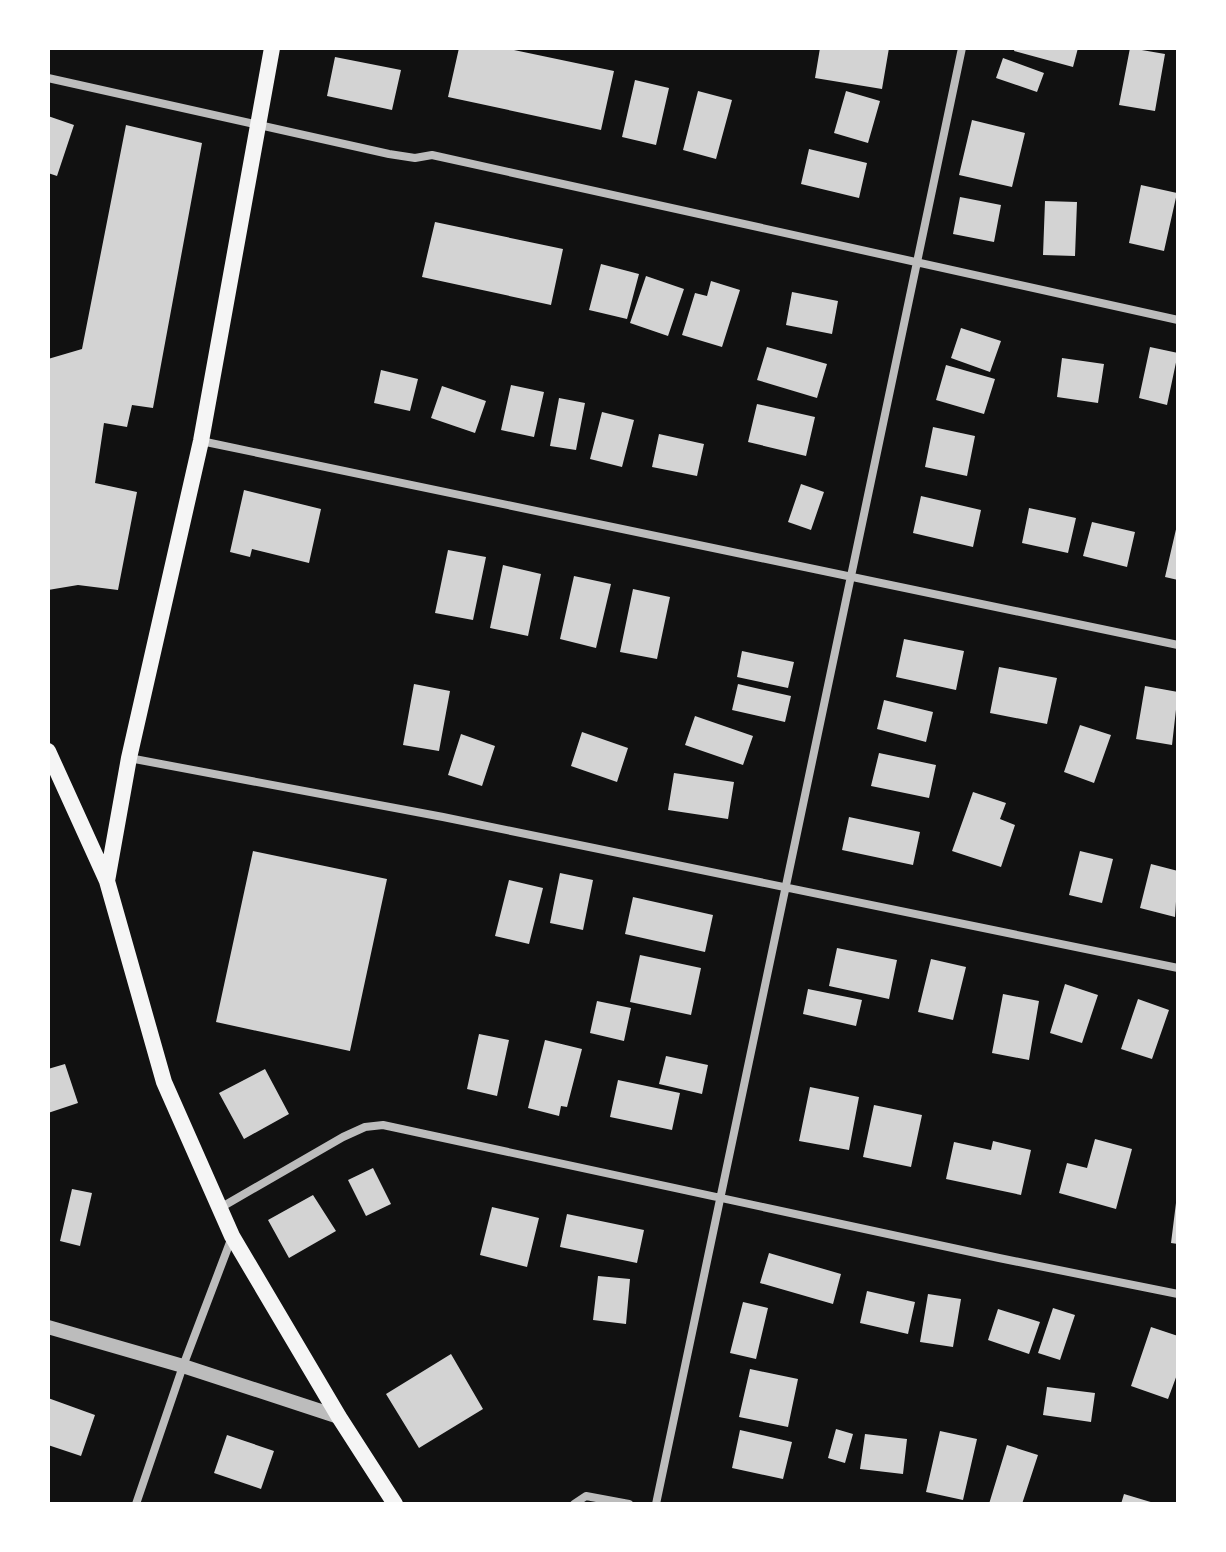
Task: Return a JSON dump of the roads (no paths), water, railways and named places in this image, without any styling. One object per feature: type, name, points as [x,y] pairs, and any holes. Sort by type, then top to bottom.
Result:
[{"type":"main road","points":[[107,881],[129,758],[201,441],[272,48]]},
{"type":"main road","points":[[48,751],[107,881],[164,1082],[232,1236],[339,1417],[395,1504]]},
{"type":"street","points":[[656,1504],[962,48]]},
{"type":"street","points":[[48,78],[389,154],[415,158],[432,155],[1178,320]]},
{"type":"street","points":[[201,441],[1178,645]]},
{"type":"street","points":[[129,758],[443,817],[1178,968]]},
{"type":"street","points":[[220,1209],[343,1137],[365,1127],[383,1125],[1178,1294]]},
{"type":"street","points":[[136,1504],[232,1236]]},
{"type":"street","points":[[48,1327],[183,1366],[339,1417]]},
{"type":"street","points":[[574,1504],[586,1496],[629,1504]]}]
